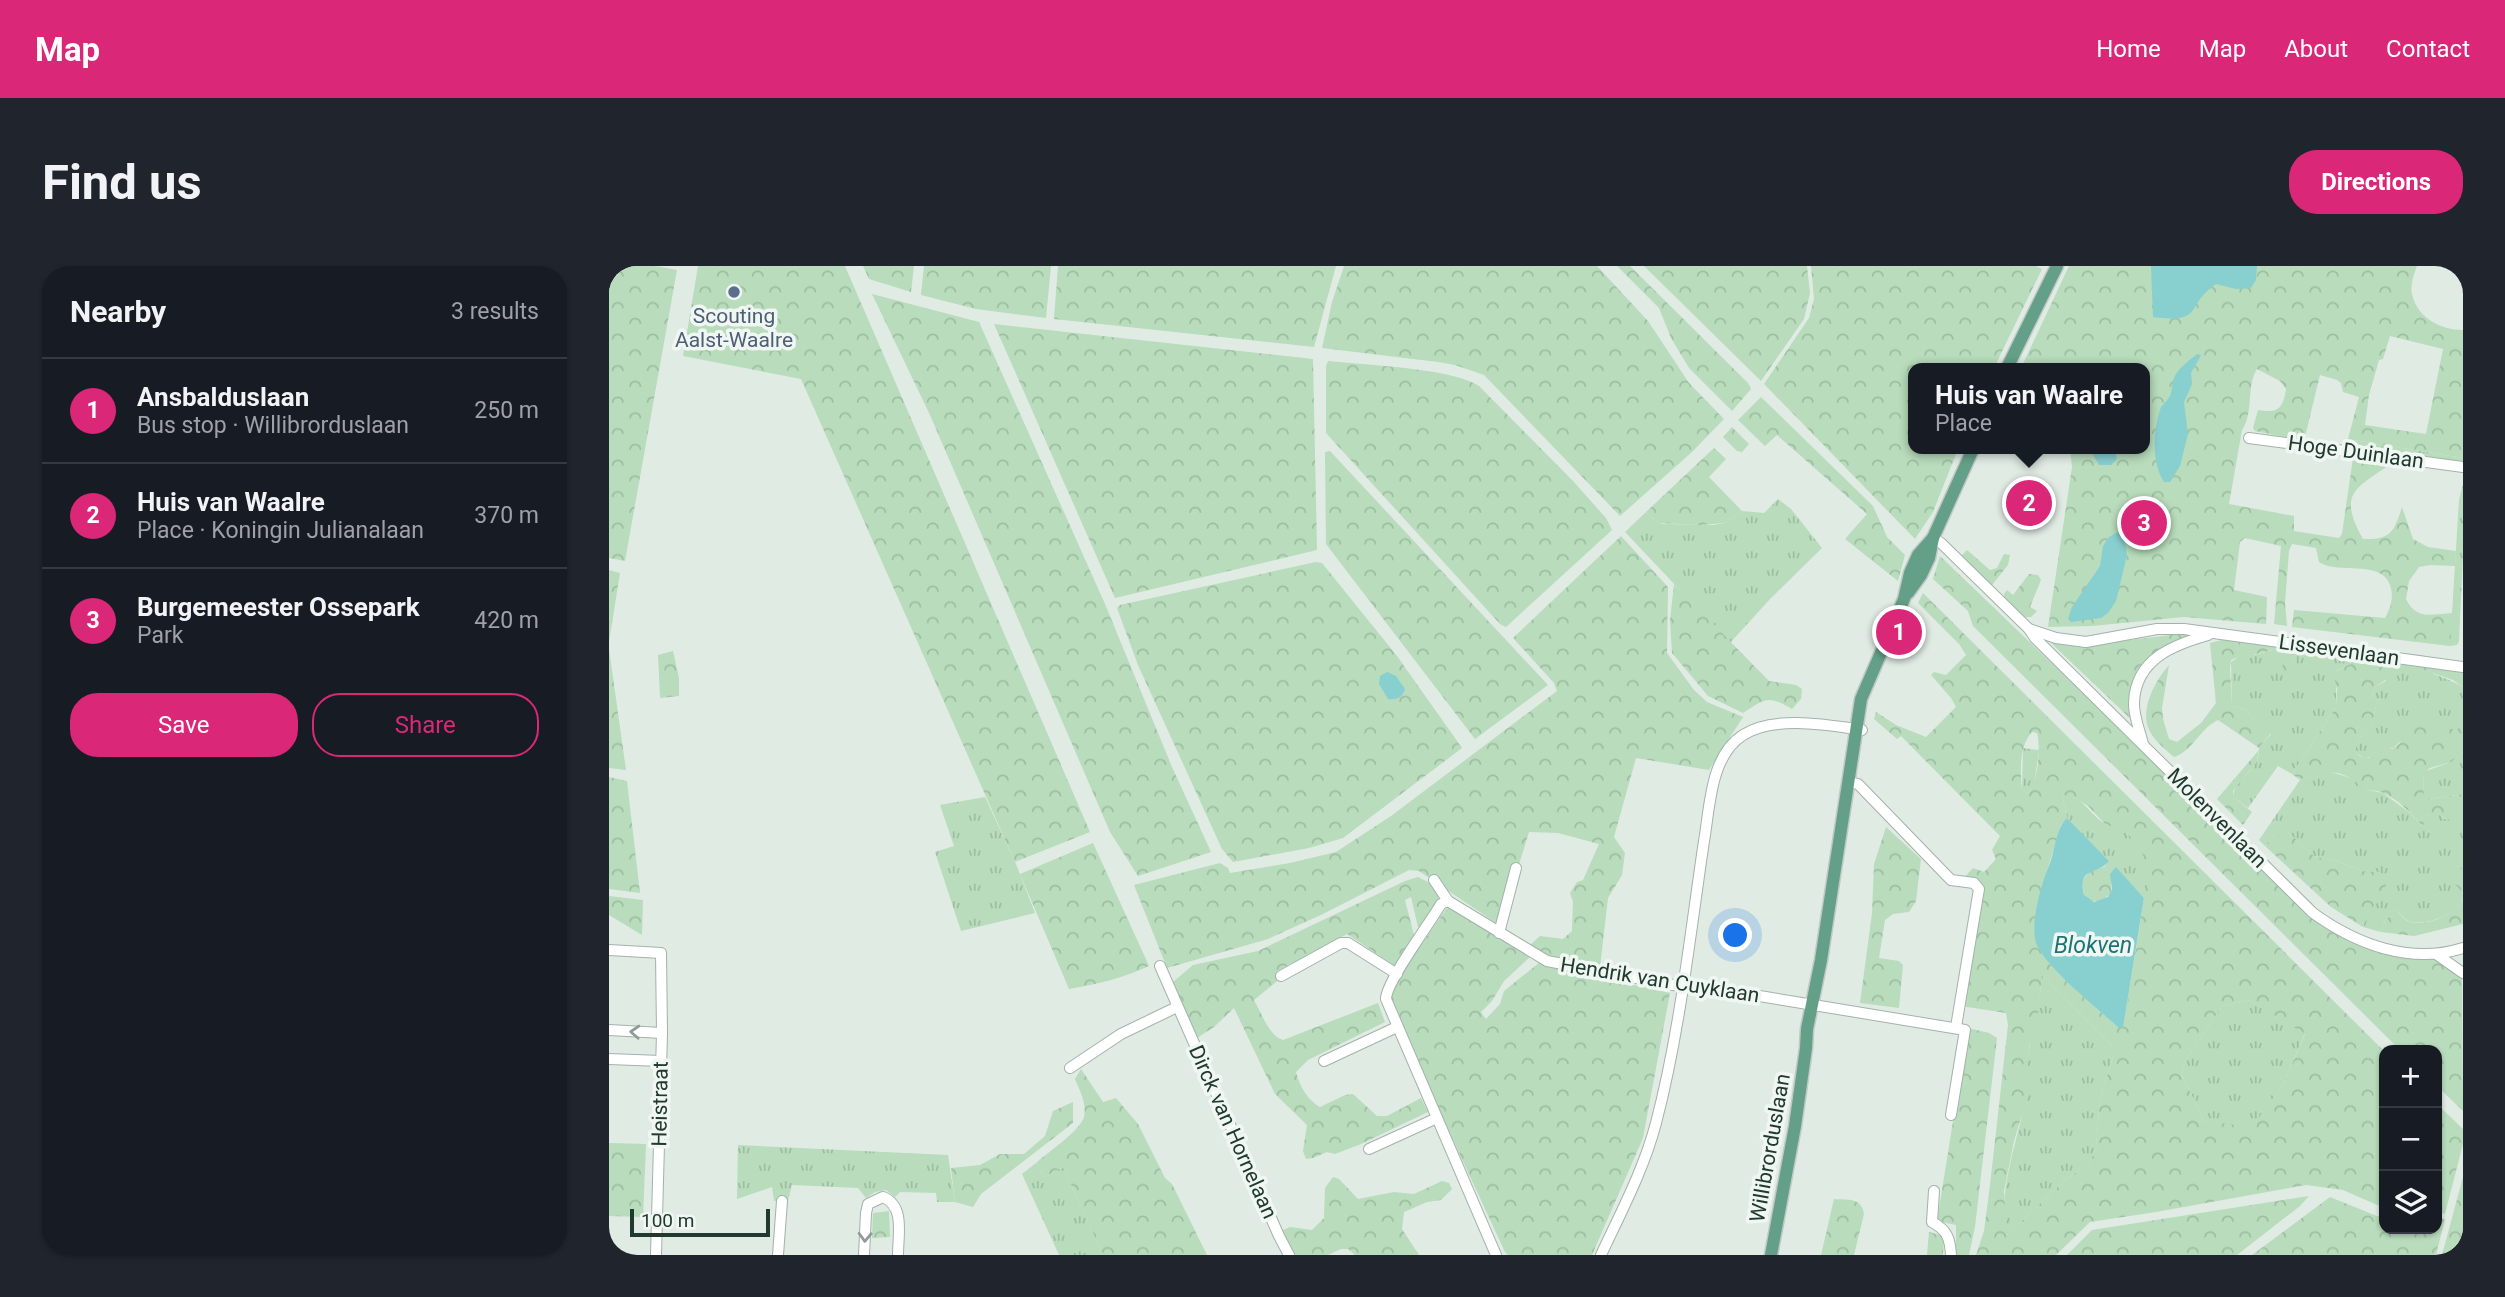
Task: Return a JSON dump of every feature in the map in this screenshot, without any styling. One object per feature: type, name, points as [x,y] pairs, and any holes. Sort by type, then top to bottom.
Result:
[{"type":"main road","points":[[2010,363],[2057,266]]},
{"type":"main road","name":"Willibrorduslaan","points":[[1770,1255],[1795,1126],[1850,782],[1850,760],[1859,730],[1861,699],[1904,599],[1910,573],[1918,555],[1933,538],[1971,454]]},
{"type":"street","name":"Hoge Duinlaan","points":[[2249,438],[2463,467]]},
{"type":"street","name":"Lissevenlaan","points":[[1933,538],[2029,629],[2056,638],[2086,642],[2157,629],[2184,629],[2463,667]]},
{"type":"street","name":"Molenvenlaan","points":[[2029,629],[2035,638],[2313,913],[2341,932],[2366,944],[2403,952],[2436,954],[2463,948]]},
{"type":"street","name":"Lissevenlaan","points":[[2143,745],[2134,703],[2140,674],[2157,656],[2187,641],[2214,633]]},
{"type":"street","points":[[1601,1255],[1631,1189],[1655,1125],[1671,1057],[1714,781],[1719,766],[1741,736],[1758,727],[1794,722],[1859,730]]},
{"type":"street","points":[[1850,782],[1858,784],[1951,880],[1974,883],[1979,889],[1956,1027],[1965,1030],[1951,1115]]},
{"type":"street","points":[[1499,933],[1516,868]]},
{"type":"street","points":[[1434,880],[1448,901],[1441,904],[1397,974],[1386,999],[1496,1255]]},
{"type":"street","name":"Hendrik van Cuyklaan","points":[[1448,901],[1547,961],[1683,986],[1956,1027]]},
{"type":"street","points":[[1281,975],[1341,943],[1348,943],[1397,974]]},
{"type":"street","name":"Heistraat","points":[[609,950],[661,953],[662,1033],[656,1255]]},
{"type":"street","points":[[2436,954],[2463,973]]},
{"type":"street","name":"Dirck van Hornelaan","points":[[1160,966],[1289,1255]]},
{"type":"street","points":[[1070,1068],[1121,1034],[1178,1007]]},
{"type":"street","points":[[1324,1061],[1397,1027]]},
{"type":"street","points":[[609,1030],[662,1033]]},
{"type":"street","points":[[609,1059],[661,1061]]},
{"type":"street","points":[[1369,1149],[1437,1118]]},
{"type":"street","points":[[1934,1191],[1932,1222],[1945,1230],[1951,1241],[1951,1255]]},
{"type":"street","points":[[864,1255],[868,1204],[883,1197],[892,1201],[897,1209],[898,1255]]},
{"type":"street","points":[[778,1255],[782,1201]]},
{"type":"green space","points":[[609,266],[655,266],[677,270],[625,561],[609,558]]},
{"type":"green space","points":[[698,266],[845,266],[1090,832],[1015,862],[801,379],[683,356]]},
{"type":"green space","points":[[863,266],[914,266],[911,292],[869,279]]},
{"type":"green space","points":[[924,266],[1051,266],[1046,318],[976,309],[921,295]]},
{"type":"green space","points":[[1058,266],[1336,266],[1314,347],[1054,319]]},
{"type":"green space","points":[[1344,266],[1597,266],[1648,321],[1689,383],[1724,419],[1692,452],[1620,516],[1484,375],[1438,362],[1322,348],[1332,302]]},
{"type":"green space","points":[[1617,266],[1630,266],[1748,383],[1751,389],[1732,411],[1689,368],[1671,338],[1659,308]]},
{"type":"green space","points":[[1644,266],[1807,266],[1810,293],[1804,319],[1761,381]]},
{"type":"green space","points":[[1811,266],[2036,266],[2042,269],[1996,363],[1908,363],[1908,454],[1956,454],[1933,512],[1915,539],[1764,384],[1809,318],[1814,299]]},
{"type":"green space","points":[[2069,266],[2417,266],[2412,291],[2419,310],[2439,325],[2463,330],[2463,458],[2348,439],[2359,397],[2343,392],[2341,383],[2337,380],[2320,375],[2304,441],[2255,431],[2253,428],[2258,410],[2270,411],[2281,406],[2286,389],[2280,381],[2257,369],[2252,383],[2248,416],[2242,430],[2229,504],[2294,516],[2294,531],[2339,538],[2342,534],[2353,458],[2391,464],[2368,479],[2354,493],[2351,511],[2355,524],[2363,539],[2386,536],[2394,528],[2402,507],[2413,539],[2428,547],[2456,551],[2455,566],[2419,567],[2409,581],[2406,599],[2415,611],[2426,615],[2453,613],[2450,646],[2292,627],[2294,610],[2385,618],[2392,598],[2390,585],[2378,572],[2327,566],[2319,562],[2316,548],[2292,544],[2289,551],[2285,603],[2287,626],[2274,624],[2281,546],[2245,538],[2240,542],[2234,590],[2267,597],[2266,624],[2184,617],[2092,626],[2048,627],[2072,467],[2071,454],[2150,454],[2150,363],[2023,363]],"holes":[[[2390,336],[2443,349],[2426,434],[2365,425],[2369,395],[2379,360],[2383,359]]]},
{"type":"green space","points":[[872,294],[979,322],[1105,604],[1172,767],[1211,852],[1138,876],[1110,832],[930,415]]},
{"type":"green space","points":[[994,324],[1313,359],[1317,550],[1115,598]]},
{"type":"green space","points":[[1328,361],[1429,371],[1479,386],[1573,481],[1606,518],[1612,530],[1506,627],[1500,624],[1326,433]]},
{"type":"green space","points":[[1761,397],[1873,506],[1887,537],[1905,555],[1898,581],[1845,539],[1867,514],[1777,435],[1765,446],[1738,420]]},
{"type":"green space","points":[[1732,427],[1749,444],[1742,452],[1737,451],[1723,437]]},
{"type":"green space","points":[[2348,439],[2463,458],[2463,463],[2346,448]]},
{"type":"green space","points":[[1714,448],[1726,459],[1709,477],[1742,511],[1725,523],[1700,525],[1659,523],[1646,512]]},
{"type":"green space","points":[[1330,451],[1548,685],[1475,739],[1326,544],[1325,452]]},
{"type":"green space","points":[[2463,484],[2459,641],[2457,645],[2450,646],[2459,500]]},
{"type":"green space","points":[[1778,499],[1791,509],[1822,548],[1730,643],[1625,532],[1646,512],[1664,524],[1713,525],[1725,523],[1742,511],[1764,513]]},
{"type":"green space","points":[[1621,536],[1668,587],[1667,653],[1694,690],[1707,702],[1743,717],[1709,770],[1636,758],[1614,837],[1625,853],[1622,875],[1608,898],[1600,967],[1543,954],[1529,946],[1540,936],[1563,939],[1572,931],[1573,902],[1570,893],[1577,882],[1583,880],[1599,844],[1558,833],[1529,832],[1512,887],[1496,923],[1419,871],[1409,870],[1268,939],[1167,968],[1134,885],[1220,863],[1228,868],[1230,873],[1336,852],[1391,816],[1557,691],[1554,683],[1513,638]]},
{"type":"green space","points":[[1967,550],[1990,570],[1997,568],[2004,554],[2010,555],[2008,565],[1992,585],[1960,557]]},
{"type":"green space","points":[[1940,556],[2325,926],[2374,951],[2435,959],[2462,977],[2463,1111],[2442,1091],[2442,1045],[2395,1045],[1973,626],[1968,611],[1933,579]]},
{"type":"green space","points":[[1316,562],[1322,563],[1397,656],[1462,748],[1343,838],[1309,848],[1233,862],[1222,849],[1138,665],[1117,608],[1120,605]]},
{"type":"green space","points":[[609,570],[620,573],[609,642]]},
{"type":"green space","points":[[2029,574],[2038,575],[2041,580],[2030,607],[2037,611],[2031,617],[2021,617],[2005,601],[2004,594],[2007,590],[2013,595]]},
{"type":"green space","points":[[1674,584],[1769,681],[1796,685],[1802,689],[1801,699],[1792,709],[1767,700],[1743,713],[1708,696],[1672,653],[1670,620]]},
{"type":"green space","points":[[1923,593],[2379,1046],[2379,1206],[2343,1190],[2306,1185],[2090,1222],[2056,1255],[1976,1255],[1984,1231],[2008,1025],[2006,1013],[1961,1006],[1980,895],[1963,879],[1973,868],[1984,872],[1996,859],[1992,850],[2000,836],[1901,736],[1897,739],[1874,719],[1876,712],[1896,725],[1926,737],[1956,707],[1931,675],[1934,672],[1946,675],[1966,655],[1959,644],[1918,603]],"holes":[[[2032,732],[2037,733],[2038,765],[2028,793],[2022,790],[2021,759]],[[2064,795],[2088,806],[2105,824],[2127,833],[2138,845],[2149,868],[2149,889],[2144,898],[2123,1028],[2119,1028],[2060,975],[2036,942],[2039,901],[2061,825],[2067,818]],[[2042,975],[2114,1047],[2114,1054],[2100,1098],[2096,1148],[2090,1162],[2066,1179],[2006,1236],[2004,1191],[2014,1141],[2026,1101],[2029,1046],[2038,1013]],[[2250,1000],[2305,1034],[2284,1083],[2252,1127],[2204,1121],[2182,1075],[2183,1064],[2222,1006]]]},
{"type":"green space","points":[[2187,633],[2188,636],[2159,651],[2141,667],[2134,688],[2134,722],[2051,643],[2076,646]]},
{"type":"green space","points":[[2245,635],[2254,655],[2277,649],[2282,653],[2283,662],[2296,662],[2286,638],[2367,649],[2350,664],[2336,671],[2336,707],[2292,774],[2278,766],[2248,808],[2233,797],[2234,791],[2255,763],[2259,748],[2271,734],[2254,720],[2247,710],[2232,706],[2231,662],[2237,658],[2238,636]]},
{"type":"green space","points":[[2245,635],[2286,638],[2296,662],[2288,689],[2283,679],[2282,653],[2277,649],[2252,655],[2248,651]]},
{"type":"green space","points":[[2238,636],[2240,656],[2231,660],[2230,669],[2232,706],[2247,710],[2254,720],[2274,729],[2259,748],[2218,720],[2206,728],[2186,750],[2174,757],[2156,740],[2146,719],[2148,702],[2159,678],[2169,665],[2162,708],[2163,719],[2169,739],[2177,742],[2201,723],[2216,703],[2210,643]]},
{"type":"green space","points":[[609,649],[626,770],[609,768]]},
{"type":"green space","points":[[2367,649],[2384,651],[2387,679],[2375,687],[2372,696],[2379,700],[2370,727],[2357,743],[2356,753],[2369,758],[2383,744],[2392,749],[2399,744],[2406,732],[2436,719],[2455,731],[2463,724],[2463,752],[2451,762],[2430,768],[2423,774],[2424,795],[2428,799],[2463,794],[2463,816],[2448,820],[2431,813],[2426,817],[2423,827],[2393,798],[2365,789],[2339,773],[2326,772],[2300,780],[2292,774],[2336,707],[2337,689],[2333,673],[2350,664]]},
{"type":"green space","points":[[673,651],[679,678],[679,696],[660,698],[658,655]]},
{"type":"green space","points":[[2384,651],[2421,655],[2419,665],[2463,687],[2463,724],[2455,731],[2406,732],[2404,738],[2393,748],[2380,747],[2371,757],[2364,758],[2356,753],[2356,748],[2373,720],[2379,700],[2372,696],[2375,687],[2386,681]]},
{"type":"green space","points":[[2421,655],[2443,660],[2463,671],[2463,687],[2453,680],[2421,669]]},
{"type":"green space","points":[[2023,748],[2039,750],[2034,785],[2028,793],[2022,790]]},
{"type":"green space","points":[[2259,750],[2256,763],[2233,791],[2233,797],[2252,812],[2243,825],[2217,799]]},
{"type":"green space","points":[[2463,752],[2463,794],[2428,799],[2424,795],[2423,772],[2451,762]]},
{"type":"green space","points":[[2327,771],[2351,778],[2368,790],[2383,793],[2410,813],[2422,826],[2425,818],[2433,813],[2445,819],[2463,816],[2463,871],[2445,855],[2463,895],[2457,908],[2441,917],[2423,922],[2409,921],[2397,910],[2385,921],[2381,932],[2363,927],[2379,872],[2362,871],[2314,856],[2287,831],[2277,831],[2265,846],[2259,840],[2300,780]]},
{"type":"green space","points":[[609,777],[627,781],[640,893],[609,889]]},
{"type":"green space","points":[[2064,795],[2077,799],[2104,823],[2134,839],[2144,855],[2150,873],[2151,883],[2144,898],[2116,868],[2111,873],[2104,867],[2109,861],[2067,818]]},
{"type":"green space","points":[[985,797],[1035,913],[961,931],[935,852],[954,846],[940,805]]},
{"type":"green space","points":[[1886,827],[1921,859],[1916,901],[1909,912],[1893,914],[1885,920],[1879,958],[1899,961],[1903,965],[1899,1008],[1860,1003],[1872,913],[1874,864]]},
{"type":"green space","points":[[2277,831],[2287,831],[2314,856],[2362,871],[2379,872],[2387,877],[2385,889],[2363,927],[2331,907],[2265,846]]},
{"type":"green space","points":[[1093,843],[1149,966],[1110,980],[1069,989],[1020,874]]},
{"type":"green space","points":[[2445,855],[2463,871],[2463,893],[2437,864]]},
{"type":"green space","points":[[2104,867],[2111,873],[2111,893],[2102,901],[2090,901],[2084,895],[2082,881],[2090,871]]},
{"type":"green space","points":[[1418,877],[1430,883],[1440,895],[1423,927],[1418,927],[1411,897],[1405,900],[1415,939],[1398,968],[1347,934],[1277,971],[1281,978],[1254,1000],[1270,1029],[1283,1040],[1378,1003],[1385,1022],[1308,1060],[1296,1072],[1299,1082],[1308,1097],[1320,1107],[1353,1094],[1377,1116],[1387,1116],[1421,1098],[1428,1112],[1361,1144],[1335,1154],[1327,1152],[1306,1159],[1303,1151],[1307,1125],[1275,1094],[1234,1008],[1214,1027],[1197,1038],[1173,982],[1193,965],[1258,951]]},
{"type":"green space","points":[[609,896],[643,900],[642,935],[609,915]]},
{"type":"green space","points":[[2463,898],[2463,924],[2414,936],[2381,932],[2385,921],[2396,909],[2406,920],[2423,923],[2448,914]]},
{"type":"green space","points":[[1450,907],[1530,957],[1504,981],[1492,1001],[1481,1012],[1486,1019],[1500,1004],[1504,991],[1540,962],[1670,993],[1643,1138],[1592,1255],[1508,1255],[1505,1252],[1391,1006],[1389,991]]},
{"type":"green space","points":[[2041,974],[2114,1047],[2114,1054],[2100,1098],[2096,1148],[2090,1162],[2066,1179],[2006,1236],[2005,1195],[2024,1106],[2029,1049],[2040,994]]},
{"type":"green space","points":[[2250,1000],[2305,1033],[2284,1083],[2252,1128],[2204,1121],[2182,1075],[2183,1064],[2222,1006]]},
{"type":"green space","points":[[1968,1028],[1989,1033],[1997,1038],[1975,1227],[1969,1255],[1956,1255],[1956,1225],[1937,1221]]},
{"type":"green space","points":[[1081,1069],[1103,1102],[1116,1098],[1138,1124],[1165,1178],[1172,1184],[1207,1255],[1103,1255],[1063,1167],[1045,1177],[1036,1163],[1070,1135],[1084,1117],[1084,1102],[1075,1079]]},
{"type":"green space","points":[[1073,1102],[1073,1123],[981,1194],[973,1207],[955,1202],[951,1168],[980,1165],[1000,1154],[1024,1154],[1045,1136],[1053,1111]]},
{"type":"green space","points":[[2442,1109],[2463,1129],[2463,1144],[2445,1214],[2442,1213]]},
{"type":"green space","points":[[609,1143],[646,1144],[643,1217],[609,1216]]},
{"type":"green space","points":[[738,1145],[948,1155],[955,1202],[937,1202],[936,1193],[900,1192],[895,1197],[886,1190],[875,1192],[866,1198],[858,1188],[792,1185],[788,1201],[774,1201],[772,1187],[737,1199]]},
{"type":"green space","points":[[1036,1163],[1045,1177],[1063,1167],[1103,1255],[1059,1255],[1022,1174]]},
{"type":"green space","points":[[1333,1177],[1339,1179],[1358,1199],[1394,1192],[1414,1194],[1442,1181],[1449,1183],[1452,1189],[1441,1200],[1427,1202],[1404,1212],[1402,1229],[1419,1255],[1355,1255],[1348,1249],[1341,1249],[1328,1255],[1293,1255],[1281,1231],[1290,1227],[1312,1230],[1324,1218],[1325,1188]]},
{"type":"green space","points":[[2463,1177],[2463,1255],[2442,1255]]},
{"type":"green space","points":[[2309,1196],[2237,1255],[2067,1255],[2092,1230]]},
{"type":"green space","points":[[2330,1197],[2379,1216],[2379,1234],[2441,1234],[2436,1255],[2252,1255]]},
{"type":"green space","points":[[1834,1199],[1853,1200],[1863,1209],[1854,1255],[1821,1255]]},
{"type":"green space","points":[[889,1211],[890,1237],[872,1238],[873,1213]]},
{"type":"green space","points":[[1929,1232],[1944,1236],[1943,1255],[1927,1255]]},
{"type":"water","points":[[2151,266],[2257,266],[2256,280],[2251,288],[2236,289],[2216,284],[2188,315],[2170,318],[2153,317]]},
{"type":"water","points":[[2197,354],[2201,355],[2191,373],[2192,384],[2184,402],[2188,434],[2180,466],[2170,482],[2164,482],[2155,455],[2158,416],[2171,394],[2176,374]]},
{"type":"water","points":[[2093,454],[2116,454],[2117,459],[2111,465],[2099,465]]},
{"type":"water","points":[[2123,529],[2127,555],[2116,601],[2101,618],[2071,622],[2068,619],[2072,607],[2100,566],[2103,546],[2109,537]]},
{"type":"water","points":[[1387,672],[1396,676],[1405,689],[1397,699],[1388,699],[1379,684],[1380,676]]},
{"type":"water","name":"Blokven","points":[[2067,818],[2109,861],[2086,875],[2083,880],[2084,895],[2094,902],[2108,897],[2112,889],[2110,874],[2116,867],[2144,898],[2123,1028],[2119,1028],[2061,976],[2036,943],[2035,924],[2040,891],[2058,833]]},
{"type":"place","name":"Scouting Aalst-Waalre","points":[[734,292]]},
{"type":"place","name":"Huis van Waalre","points":[[2029,503]]},
{"type":"place","name":"Burgemeester Ossepark","points":[[2144,523]]},
{"type":"place","name":"Ansbalduslaan","points":[[1899,632]]}]
